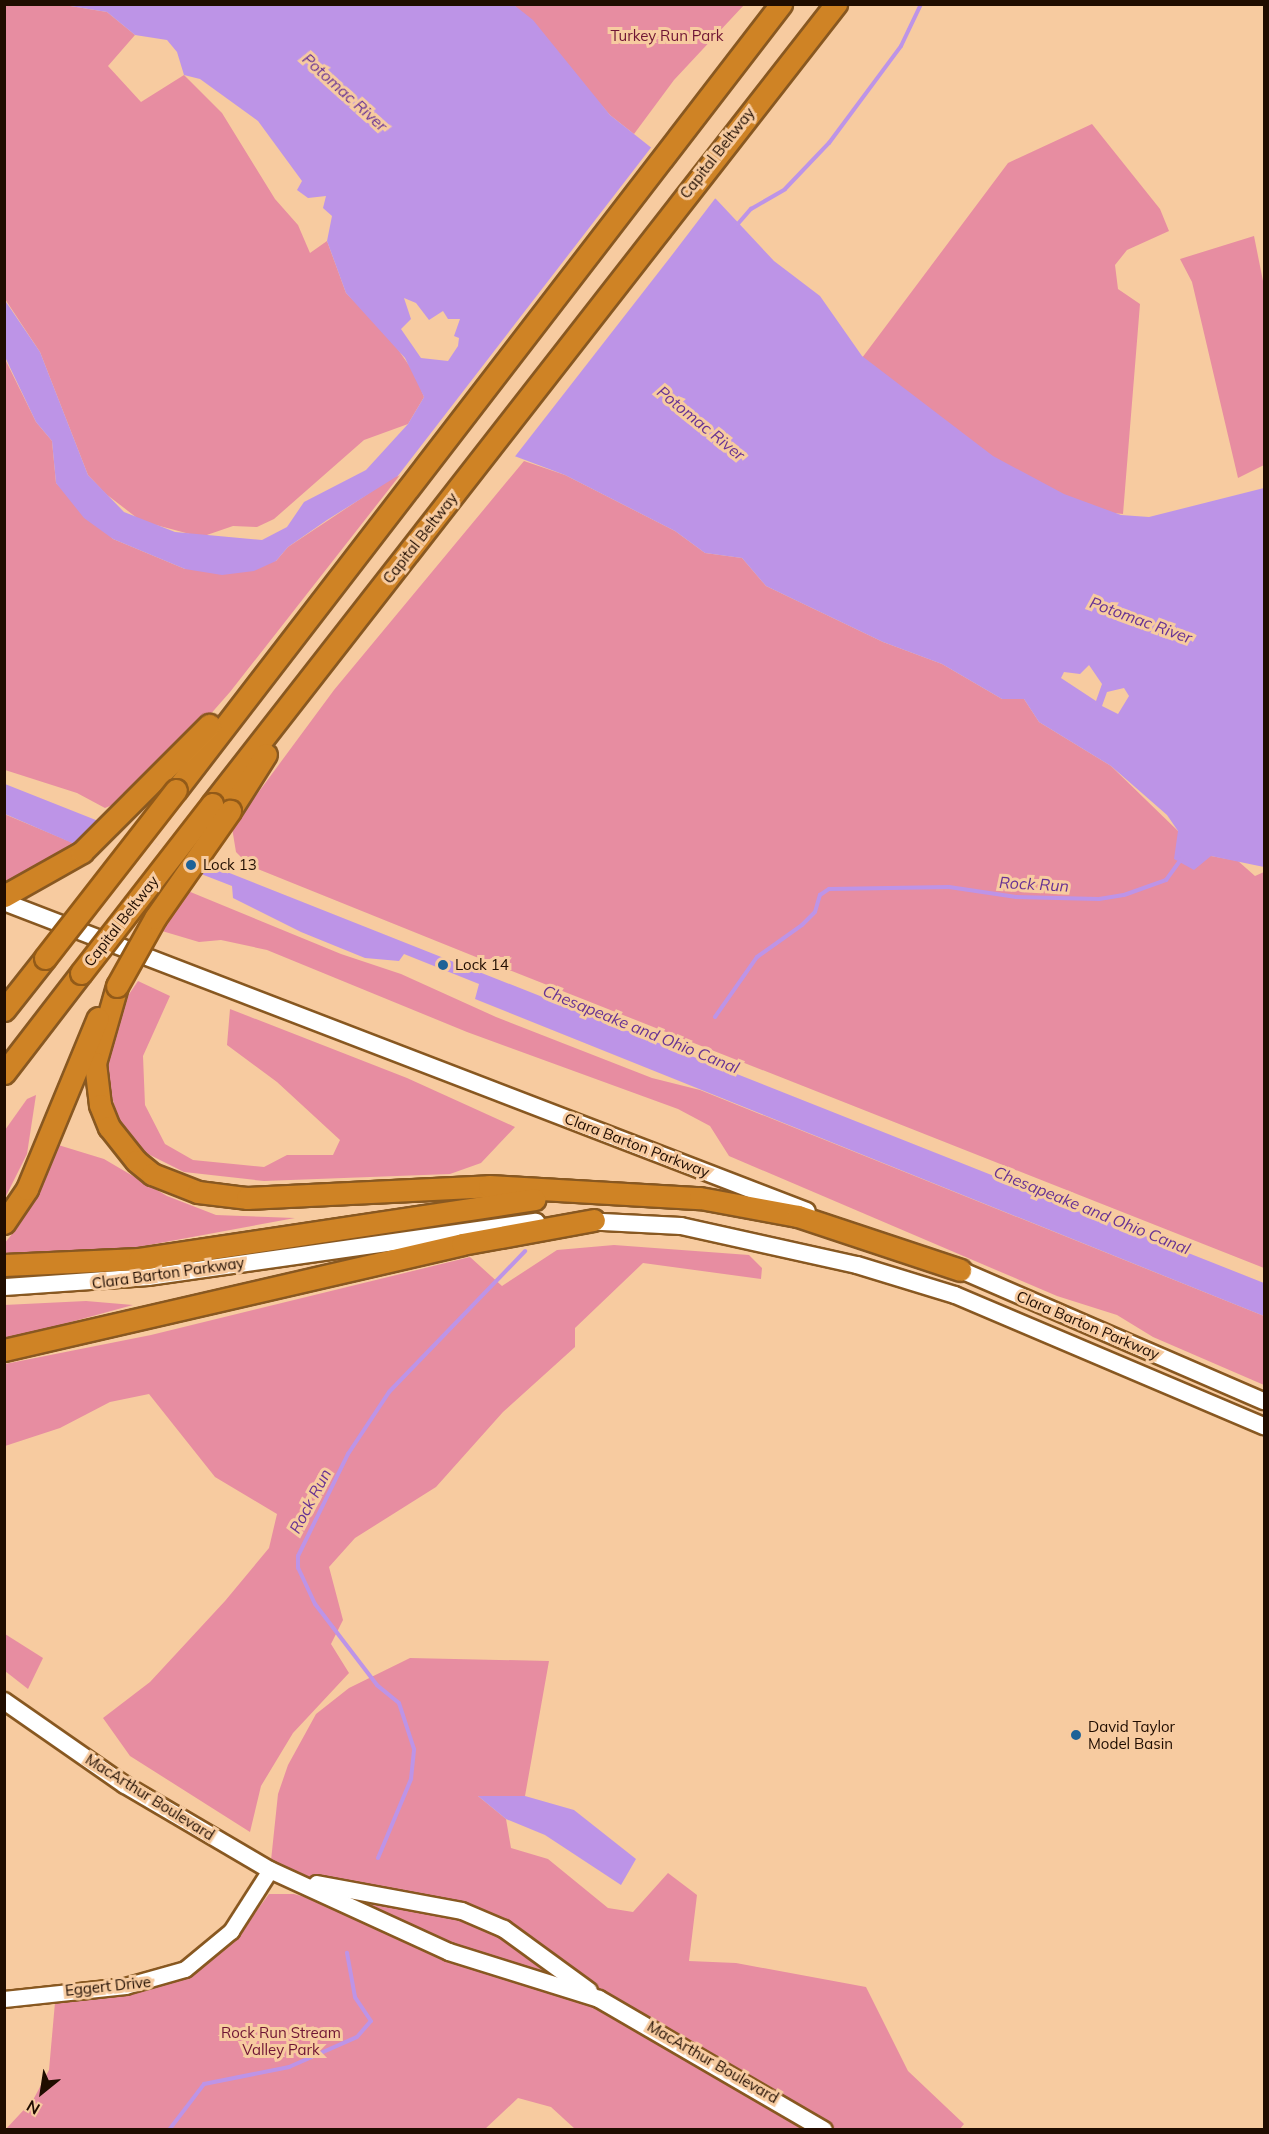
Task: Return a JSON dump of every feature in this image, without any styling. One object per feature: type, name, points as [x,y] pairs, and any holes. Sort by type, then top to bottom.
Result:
[{"type":"highway","points":[[4,1010],[45,958],[166,786],[293,634],[781,4]]},
{"type":"highway","name":"Capital Beltway","points":[[4,1073],[81,973],[221,808],[326,659],[834,7]]},
{"type":"highway","points":[[4,896],[82,852],[166,786]]},
{"type":"highway","points":[[4,1223],[39,1161],[85,1038],[221,808]]},
{"type":"highway","points":[[117,986],[95,1063],[100,1105],[109,1127],[136,1161],[176,1184],[198,1192],[247,1198],[432,1186],[636,1195],[758,1206],[960,1270]]},
{"type":"highway","points":[[4,1265],[139,1259],[509,1202],[636,1195]]},
{"type":"highway","points":[[4,1350],[462,1244],[594,1221]]},
{"type":"main road","name":"Clara Barton Parkway","points":[[4,902],[960,1270],[1264,1401]]},
{"type":"main road","name":"Clara Barton Parkway","points":[[4,1287],[148,1278],[476,1227],[594,1221],[681,1226],[760,1241],[922,1285],[1047,1332],[1264,1426]]},
{"type":"main road","name":"MacArthur Boulevard","points":[[4,1701],[171,1814],[270,1870],[302,1882],[449,1952],[524,1972],[599,1999]]},
{"type":"main road","name":"MacArthur Boulevard","points":[[302,1882],[462,1911],[504,1929],[599,1999],[800,2111],[824,2130]]},
{"type":"street","name":"Eggert Drive","points":[[4,1999],[125,1986],[185,1969],[231,1931],[270,1870]]},
{"type":"green space","points":[[4,5],[64,5],[107,12],[135,35],[108,66],[141,102],[184,75],[222,113],[275,199],[298,225],[310,253],[327,241],[346,293],[390,338],[415,374],[424,397],[408,424],[364,440],[274,519],[257,527],[233,526],[201,537],[141,521],[106,494],[88,475],[40,352],[5,299]]},
{"type":"green space","name":"Turkey Run Park","points":[[514,5],[744,5],[674,80],[634,134],[610,115]]},
{"type":"green space","points":[[1092,124],[1160,209],[1169,231],[1127,250],[1115,265],[1118,289],[1140,304],[1123,514],[1085,510],[1016,483],[856,366],[1008,163]]},
{"type":"green space","points":[[1254,236],[1264,286],[1264,465],[1238,478],[1192,282],[1180,259]]},
{"type":"green space","points":[[4,357],[36,422],[52,441],[56,483],[113,539],[185,569],[276,561],[288,547],[404,470],[230,692],[141,793],[105,808],[77,793],[5,770]]},
{"type":"green space","points":[[524,461],[565,475],[675,531],[705,553],[742,558],[766,586],[883,642],[942,664],[1002,699],[1024,699],[1039,722],[1111,766],[1178,831],[1211,856],[1238,861],[1255,876],[1264,872],[1264,1268],[250,866],[236,852],[232,828],[334,690]]},
{"type":"green space","points":[[4,814],[78,845],[5,885]]},
{"type":"green space","points":[[188,891],[341,954],[401,974],[496,1017],[652,1078],[700,1090],[1264,1316],[1264,1385],[1153,1337],[1117,1315],[1057,1296],[729,1156],[710,1126],[678,1109],[467,1032],[267,950],[221,940],[199,942],[162,931]]},
{"type":"green space","points":[[138,981],[170,996],[143,1056],[145,1105],[165,1144],[193,1160],[264,1167],[287,1155],[333,1155],[340,1140],[277,1082],[227,1045],[230,1009],[407,1078],[515,1127],[481,1163],[450,1174],[264,1181],[184,1172],[144,1152],[119,1121],[108,1084],[109,1043],[123,1003]]},
{"type":"green space","points":[[36,1095],[27,1154],[5,1198],[5,1130],[27,1099]]},
{"type":"green space","points":[[55,1144],[104,1159],[167,1196],[216,1215],[295,1218],[122,1250],[16,1257],[5,1254],[4,1244],[20,1224]]},
{"type":"green space","points":[[614,1245],[749,1255],[762,1268],[761,1279],[643,1263],[575,1328],[575,1347],[503,1412],[436,1487],[355,1538],[329,1567],[343,1620],[331,1644],[349,1673],[293,1733],[261,1786],[250,1832],[130,1756],[103,1718],[150,1682],[225,1601],[269,1548],[277,1514],[215,1477],[149,1394],[110,1402],[60,1428],[5,1446],[5,1364],[151,1335],[470,1257],[502,1286],[557,1250]]},
{"type":"green space","points":[[86,1301],[133,1305],[5,1340],[4,1305]]},
{"type":"green space","points":[[5,1634],[43,1658],[28,1689],[5,1671]]},
{"type":"green space","name":"Rock Run Stream Valley Park","points":[[410,1658],[549,1661],[525,1796],[478,1796],[506,1819],[511,1848],[548,1859],[608,1908],[633,1912],[668,1873],[697,1895],[689,1961],[736,1963],[866,1987],[908,2071],[964,2124],[959,2130],[575,2129],[551,2107],[518,2098],[485,2129],[5,2130],[33,2100],[49,2070],[56,1991],[158,1980],[246,1925],[269,1894],[294,1894],[354,1911],[270,1870],[278,1794],[288,1765],[316,1714],[349,1688]]},
{"type":"water","name":"Potomac River","points":[[64,5],[514,5],[533,20],[610,115],[716,199],[774,261],[820,296],[862,356],[993,456],[1064,494],[1121,515],[1149,517],[1264,488],[1264,867],[1211,856],[1194,870],[1174,859],[1178,831],[1167,815],[1111,766],[1039,722],[1024,699],[1002,699],[942,664],[883,642],[766,586],[742,558],[705,553],[675,531],[565,475],[509,454],[471,450],[431,455],[327,520],[288,547],[276,561],[254,571],[222,575],[185,569],[113,539],[84,518],[56,483],[52,441],[36,422],[5,357],[4,299],[40,352],[88,475],[124,512],[175,532],[262,540],[287,527],[304,502],[366,470],[408,424],[424,397],[405,358],[346,293],[327,241],[332,216],[323,208],[326,196],[308,198],[297,190],[302,181],[258,121],[200,79],[184,75],[177,52],[167,40],[135,35],[107,12]],"holes":[[[404,298],[416,303],[429,320],[443,311],[448,319],[460,319],[454,336],[459,338],[458,346],[448,361],[421,358],[401,329],[411,319]],[[1089,665],[1102,684],[1096,701],[1061,678],[1064,672],[1080,674]],[[1124,688],[1129,696],[1118,714],[1102,706],[1107,692]]]},
{"type":"water","name":"Chesapeake and Ohio Canal","points":[[5,784],[1264,1283],[1264,1316],[475,999],[479,984],[404,954],[399,961],[365,958],[301,932],[233,898],[232,886],[147,853],[116,862],[5,814]]},
{"type":"water","points":[[478,1796],[525,1796],[574,1810],[636,1859],[621,1885],[545,1835],[506,1819]]},
{"type":"pier","points":[[653,145],[717,196],[672,255],[513,459],[471,453],[431,458],[397,477]]},
{"type":"pier","points":[[109,821],[150,837],[152,842],[206,863],[197,875],[147,856],[116,865],[78,848]]},
{"type":"waterway","points":[[736,226],[751,209],[785,189],[829,143],[901,46],[921,4]]},
{"type":"waterway","name":"Rock Run","points":[[715,1017],[757,957],[802,925],[815,912],[820,895],[829,889],[949,887],[1016,897],[1099,899],[1124,895],[1166,880],[1181,859]]},
{"type":"waterway","name":"Rock Run","points":[[378,1858],[411,1779],[414,1749],[399,1703],[377,1685],[315,1604],[298,1568],[298,1556],[348,1454],[389,1392],[525,1251]]},
{"type":"waterway","name":"Rock Run","points":[[169,2130],[204,2084],[289,2067],[357,2037],[371,2021],[355,1997],[347,1953]]},
{"type":"place","name":"Lock 13","points":[[191,865]]},
{"type":"place","name":"Lock 14","points":[[443,965]]},
{"type":"place","name":"David Taylor Model Basin","points":[[1076,1735]]}]
